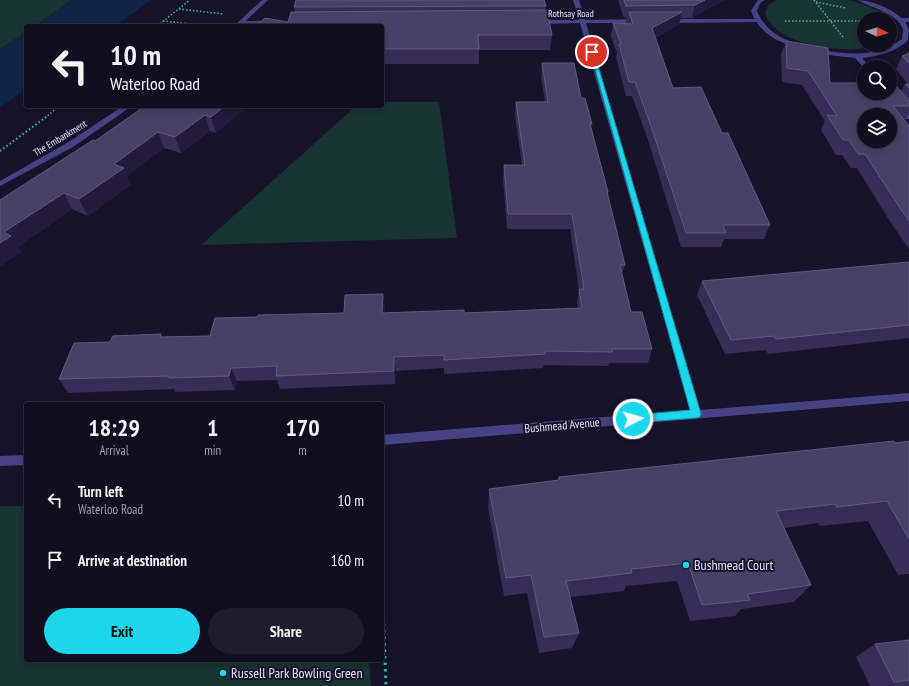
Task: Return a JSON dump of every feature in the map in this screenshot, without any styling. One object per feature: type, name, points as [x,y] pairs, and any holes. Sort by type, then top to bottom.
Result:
[{"type":"street","points":[[239,24],[265,0]]},
{"type":"street","points":[[576,0],[696,414]]},
{"type":"street","points":[[762,0],[758,2],[754,11],[757,21],[767,31],[784,41],[810,49],[832,54],[857,56],[879,53],[896,48],[905,40],[906,30],[900,20],[887,11],[861,0]]},
{"type":"street","points":[[900,20],[909,20]]},
{"type":"street","name":"Rothsay Road","points":[[527,22],[646,21]]},
{"type":"street","points":[[662,21],[757,21]]},
{"type":"street","points":[[239,24],[280,23]]},
{"type":"street","points":[[857,56],[861,60]]},
{"type":"street","points":[[895,100],[909,116]]},
{"type":"street","name":"The Embankment","points":[[0,184],[70,145],[125,108]]},
{"type":"street","name":"Bushmead Avenue","points":[[384,440],[909,397]]},
{"type":"street","points":[[0,461],[24,460]]},
{"type":"path","points":[[159,24],[190,0]]},
{"type":"path","points":[[815,1],[852,10]]},
{"type":"path","points":[[815,1],[845,40]]},
{"type":"path","points":[[179,9],[248,17]]},
{"type":"path","points":[[163,21],[191,24]]},
{"type":"path","points":[[757,21],[857,21]]},
{"type":"path","points":[[0,151],[57,108]]},
{"type":"path","points":[[384,632],[386,686]]},
{"type":"green space","points":[[0,0],[71,0],[38,24],[24,24],[24,33],[0,49]]},
{"type":"green space","points":[[776,0],[849,0],[880,12],[857,12],[857,49],[835,49],[799,42],[784,35],[772,25],[765,13],[768,5]]},
{"type":"green space","points":[[384,102],[439,102],[457,238],[201,245],[354,108],[384,108]]},
{"type":"green space","points":[[0,506],[24,506],[24,662],[369,662],[371,686],[0,686]]},
{"type":"water","points":[[71,0],[151,0],[118,24],[38,24]]},
{"type":"water","points":[[24,33],[24,90],[0,108],[0,49]]},
{"type":"building","points":[[296,0],[544,0],[546,6],[294,7]]},
{"type":"building","points":[[624,0],[705,0],[695,5],[626,6]]},
{"type":"building","points":[[547,10],[552,35],[478,35],[479,49],[384,49],[384,24],[258,24],[265,18],[288,22],[291,12]]},
{"type":"building","points":[[629,12],[682,12],[652,28],[673,88],[701,87],[722,133],[728,133],[770,225],[723,225],[726,233],[686,233],[635,82],[629,82],[619,44],[621,44],[613,23],[633,24]]},
{"type":"building","points":[[786,41],[828,48],[830,83],[857,83],[857,100],[897,100],[897,87],[909,101],[909,106],[893,106],[895,108],[857,108],[857,148],[897,148],[897,111],[909,126],[909,221],[865,154],[858,154],[849,140],[843,140],[827,115],[837,116],[808,71],[787,68]]},
{"type":"building","points":[[909,53],[909,63],[902,56]]},
{"type":"building","points":[[542,63],[574,63],[581,98],[585,98],[592,124],[590,124],[625,265],[620,265],[631,312],[642,312],[652,349],[612,349],[612,352],[545,351],[545,354],[444,360],[444,355],[394,357],[394,371],[276,376],[277,366],[231,368],[229,376],[59,379],[74,343],[110,342],[113,336],[161,334],[160,337],[210,336],[215,318],[257,317],[258,315],[344,313],[345,295],[383,294],[382,313],[464,310],[464,313],[582,308],[579,289],[584,289],[572,214],[508,214],[504,165],[525,165],[516,102],[548,102]]},
{"type":"building","points":[[142,108],[222,108],[211,117],[205,115],[175,137],[158,132],[114,164],[124,168],[79,199],[64,193],[4,232],[11,236],[0,243],[0,200],[93,140],[95,141]]},
{"type":"building","points":[[909,262],[909,325],[776,339],[774,336],[731,340],[702,281]]},
{"type":"building","points":[[894,441],[896,443],[909,441],[909,539],[887,501],[837,507],[835,504],[776,511],[811,585],[747,594],[750,600],[702,605],[688,563],[631,569],[632,573],[566,581],[579,633],[544,637],[531,575],[506,578],[489,489],[559,480],[559,477]]},
{"type":"building","points":[[909,640],[909,680],[894,682],[875,644]]},
{"type":"place","name":"Bushmead Court","points":[[686,565]]},
{"type":"place","name":"Russell Park Bowling Green","points":[[223,673]]},
{"type":"route","points":[[592,52],[696,414],[633,419]]}]
